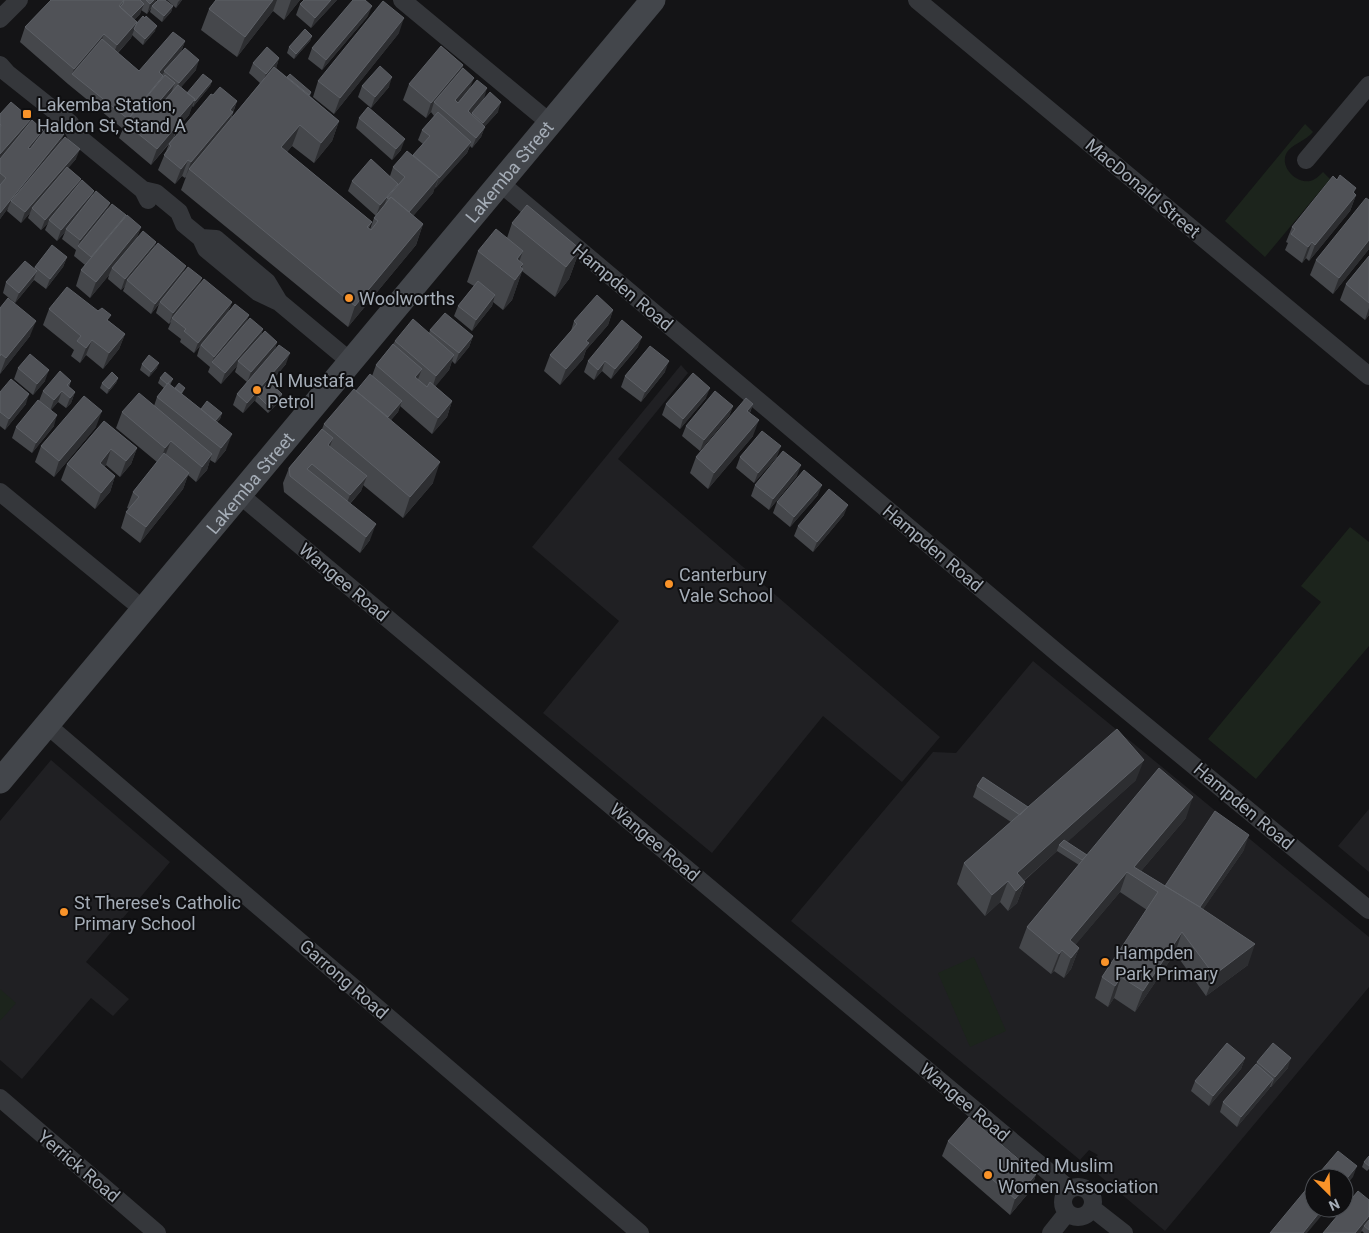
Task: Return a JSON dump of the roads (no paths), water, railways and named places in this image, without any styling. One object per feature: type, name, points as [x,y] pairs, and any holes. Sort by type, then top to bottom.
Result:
[{"type":"main road","name":"Lakemba Street","points":[[0,781],[549,122],[653,0]]},
{"type":"street","points":[[0,20],[19,0]]},
{"type":"street","points":[[402,0],[549,122]]},
{"type":"street","name":"MacDonald Street","points":[[917,0],[1369,376]]},
{"type":"street","points":[[0,65],[70,123],[76,135]]},
{"type":"street","points":[[0,79],[63,131],[76,135],[143,190],[156,193],[179,212],[184,224],[201,238],[216,239],[267,282],[279,302],[351,362]]},
{"type":"street","points":[[1306,160],[1369,85]]},
{"type":"street","name":"Hampden Road","points":[[499,182],[1054,649],[1369,910]]},
{"type":"street","points":[[0,492],[144,610]]},
{"type":"street","name":"Wangee Road","points":[[240,495],[1069,1189]]},
{"type":"street","name":"Garrong Road","points":[[47,726],[640,1233]]},
{"type":"street","name":"Yerrick Road","points":[[0,1098],[158,1233]]},
{"type":"street","points":[[1078,1186],[1088,1189],[1093,1198],[1090,1212],[1081,1217],[1076,1217],[1064,1209],[1062,1200],[1069,1189],[1078,1186]]},
{"type":"street","points":[[1092,1208],[1124,1233]]},
{"type":"street","points":[[1051,1233],[1067,1212]]},
{"type":"place","name":"Lakemba Station, Haldon St, Stand A","points":[[27,114]]},
{"type":"place","name":"Woolworths","points":[[349,298]]},
{"type":"place","name":"Al Mustafa Petrol","points":[[257,390]]},
{"type":"place","name":"Canterbury Vale School","points":[[669,584]]},
{"type":"place","name":"St Therese's Catholic Primary School","points":[[64,912]]},
{"type":"place","name":"Hampden Park Primary","points":[[1105,962]]},
{"type":"place","name":"United Muslim Women Association","points":[[988,1175]]}]
